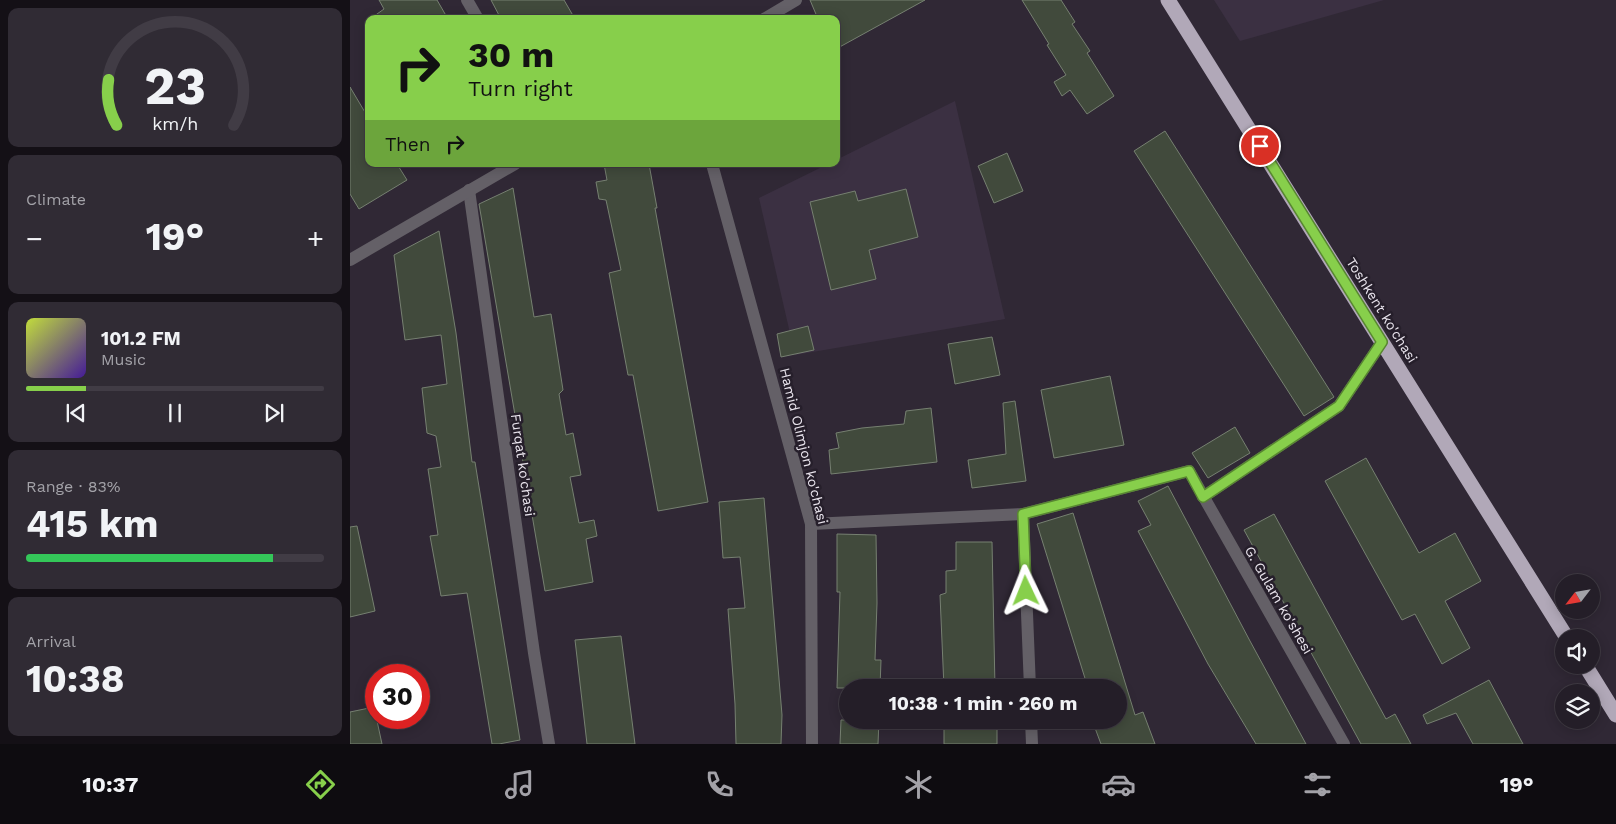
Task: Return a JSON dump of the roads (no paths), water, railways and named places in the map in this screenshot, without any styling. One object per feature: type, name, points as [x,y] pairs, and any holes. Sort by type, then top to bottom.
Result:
[{"type":"highway","name":"Toshkent ko'chasi","points":[[1168,0],[1562,629]]},
{"type":"highway","points":[[1591,674],[1616,715]]},
{"type":"street","points":[[467,0],[476,15]]},
{"type":"street","points":[[771,15],[796,0]]},
{"type":"street","points":[[350,259],[510,167]]},
{"type":"street","name":"Hamid Olimjon ko'chasi","points":[[713,167],[811,524],[812,744]]},
{"type":"street","name":"Furqat ko'chasi","points":[[469,190],[534,654],[549,744]]},
{"type":"street","points":[[1203,497],[1339,406],[1382,342]]},
{"type":"street","name":"G. Gulam ko'shesi","points":[[1023,514],[1189,471],[1344,744]]},
{"type":"street","points":[[811,524],[1023,514],[1030,679]]},
{"type":"street","points":[[1031,729],[1032,744]]}]
